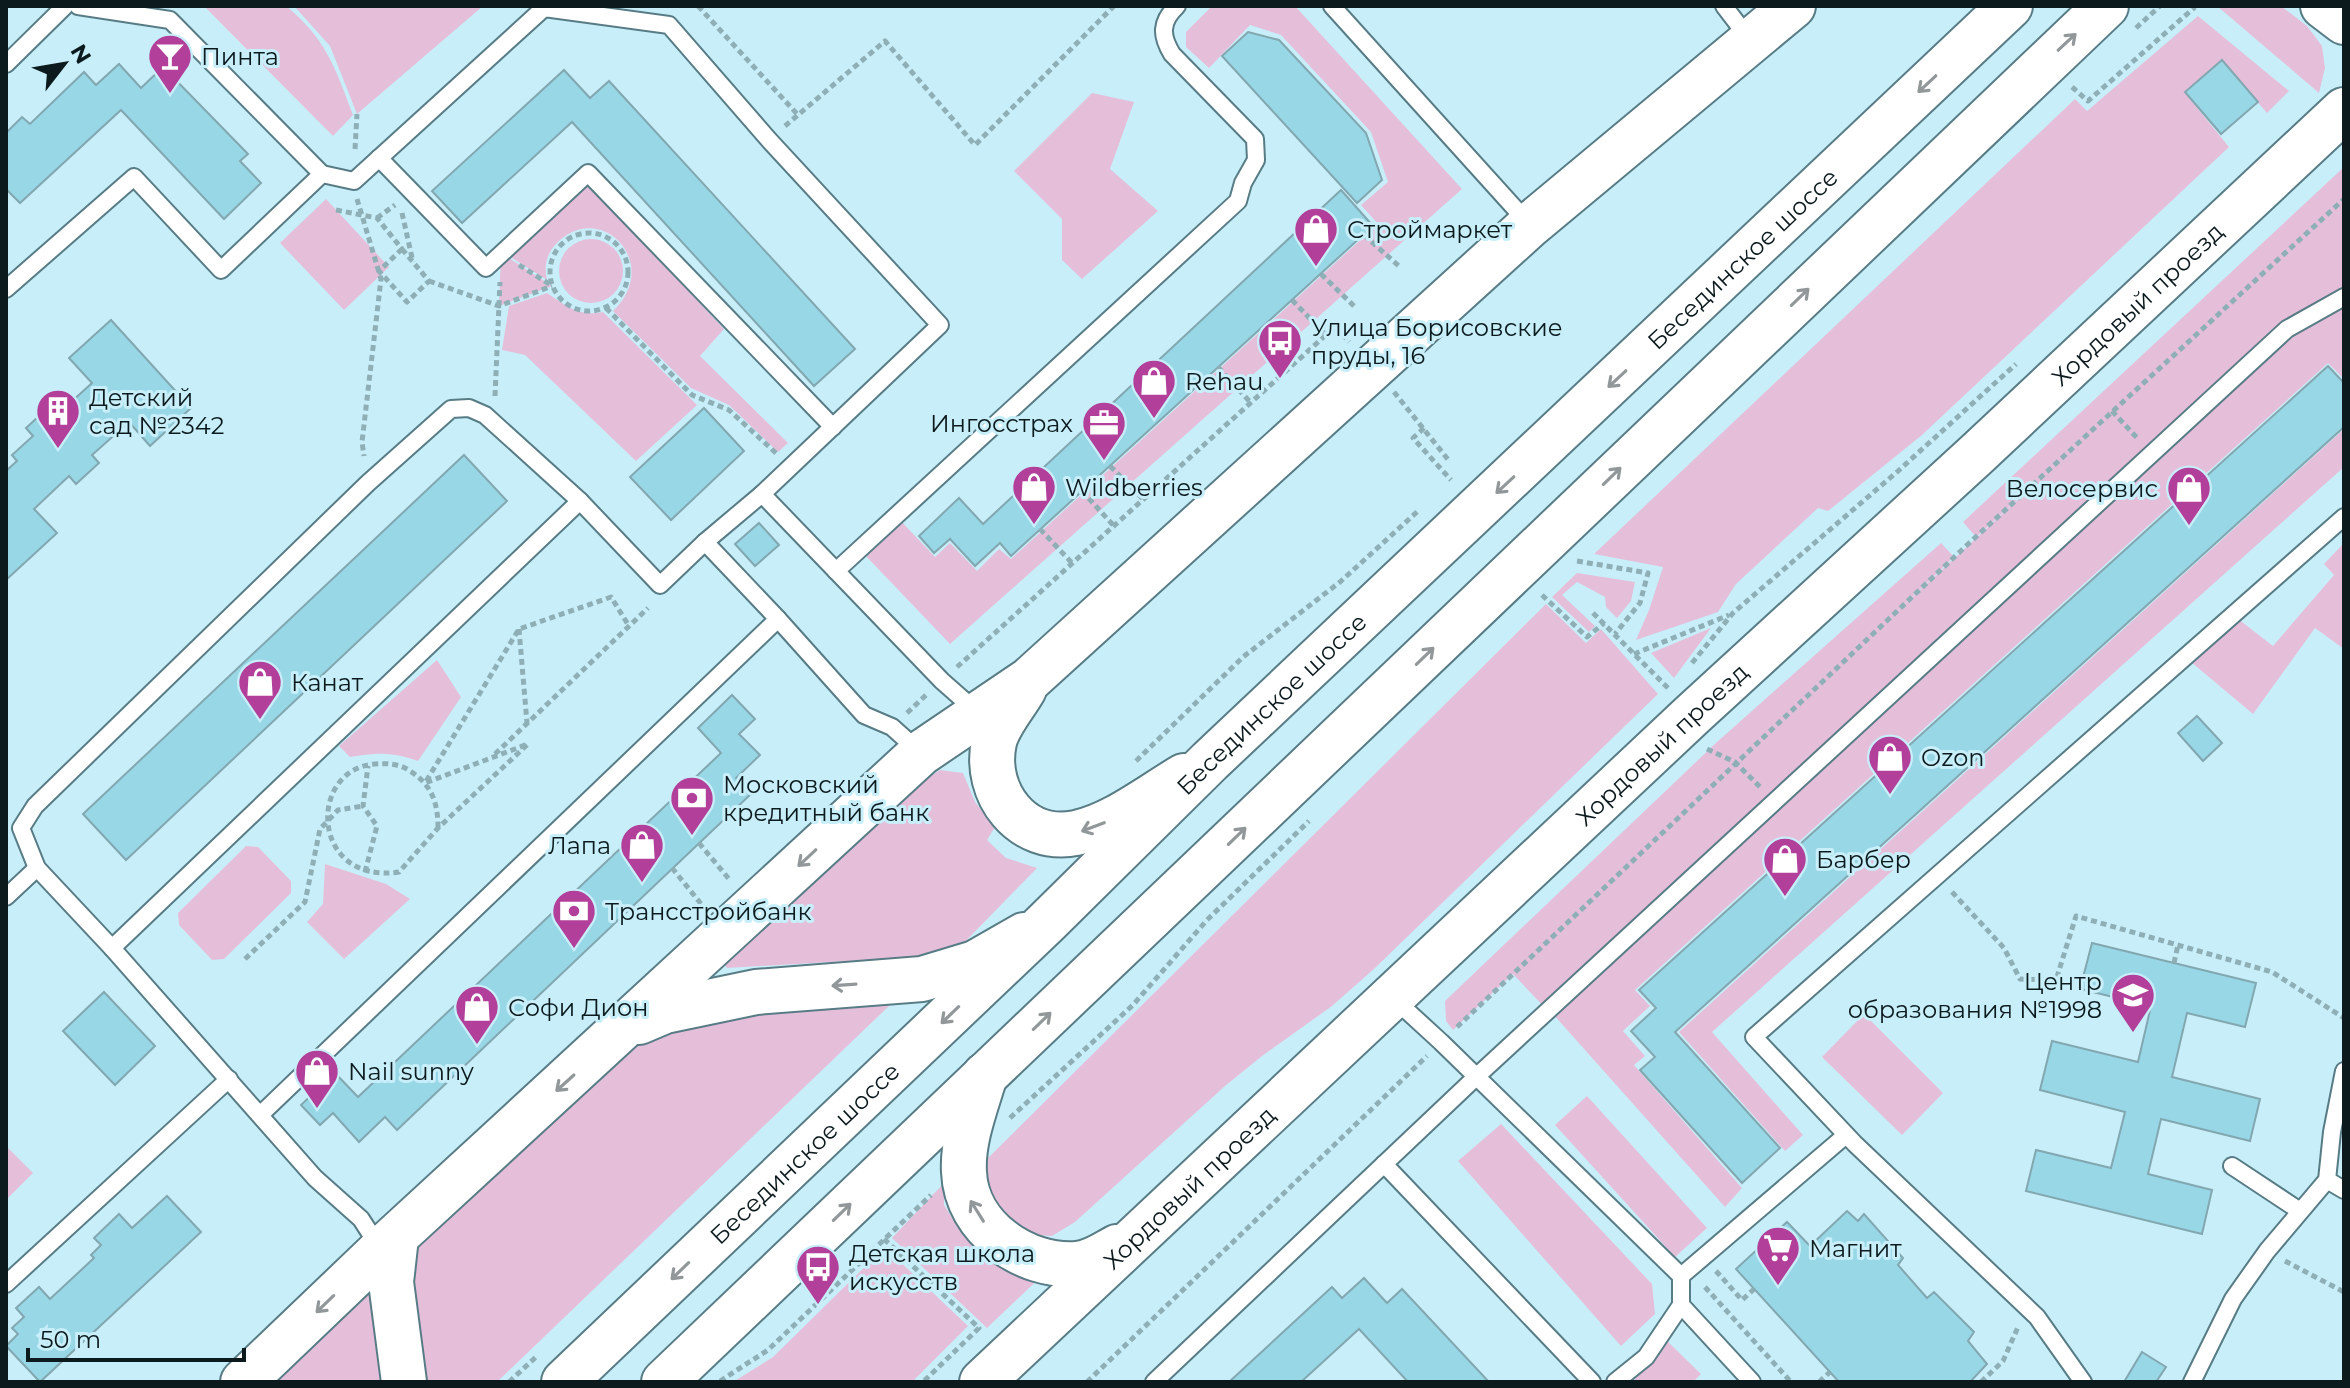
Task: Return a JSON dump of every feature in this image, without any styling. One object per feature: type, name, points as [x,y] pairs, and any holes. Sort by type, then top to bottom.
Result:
[{"type":"main road","points":[[243,1382],[623,1030],[907,740],[979,714],[1029,680],[1530,225],[1793,6]]},
{"type":"main road","points":[[664,1382],[2106,6]]},
{"type":"main road","points":[[2323,6],[2344,22]]},
{"type":"main road","name":"Бесединское шоссе","points":[[564,1382],[1047,922],[1210,761],[1997,18]]},
{"type":"main road","name":"Хордовый проезд","points":[[982,1382],[2344,110]]},
{"type":"main road","points":[[1029,680],[995,739],[991,767],[999,797],[1015,818],[1043,834],[1074,833],[1099,826],[1210,761]]},
{"type":"main road","points":[[623,1030],[665,1011],[756,992],[922,979],[975,963],[1047,922]]},
{"type":"main road","points":[[985,1075],[970,1125],[964,1173],[971,1204],[988,1228],[1014,1249],[1043,1263],[1078,1264],[1094,1260],[1139,1233]]},
{"type":"main road","points":[[389,1244],[404,1382]]},
{"type":"lane","points":[[6,64],[65,6]]},
{"type":"lane","points":[[78,6],[170,20],[322,174],[354,181],[544,8],[669,25],[769,140],[940,325],[762,494],[660,585],[580,501],[485,415],[469,408],[451,409],[368,483],[35,806],[21,828],[37,868],[112,948],[315,1178],[389,1244]]},
{"type":"lane","points":[[836,571],[1238,201],[1243,183],[1256,160],[1255,139],[1172,54],[1163,39],[1163,26],[1177,6]]},
{"type":"lane","points":[[1332,6],[1530,225]]},
{"type":"lane","points":[[1724,6],[1751,41]]},
{"type":"lane","points":[[379,158],[486,268],[588,173],[833,427]]},
{"type":"lane","points":[[6,289],[134,177],[221,270],[322,174]]},
{"type":"lane","points":[[1154,1382],[1476,1077],[2287,329],[2344,297]]},
{"type":"lane","points":[[762,494],[942,681],[979,714]]},
{"type":"lane","points":[[112,948],[580,501]]},
{"type":"lane","points":[[2083,1382],[2037,1317],[1846,1135],[1754,1037],[2344,517]]},
{"type":"lane","points":[[705,542],[864,715],[907,740]]},
{"type":"lane","points":[[260,1115],[778,619]]},
{"type":"lane","points":[[6,897],[37,868]]},
{"type":"lane","points":[[1391,997],[1681,1276],[1681,1305],[1646,1357],[1615,1382]]},
{"type":"lane","points":[[2192,1382],[2233,1299],[2267,1251],[2327,1180],[2332,1132],[2344,1071]]},
{"type":"lane","points":[[6,1284],[229,1079]]},
{"type":"lane","points":[[1681,1276],[1846,1135]]},
{"type":"lane","points":[[1384,1164],[1592,1382]]},
{"type":"lane","points":[[2232,1166],[2300,1211]]},
{"type":"lane","points":[[2327,1180],[2344,1190]]},
{"type":"lane","points":[[1681,1305],[1752,1382]]},
{"type":"path","points":[[698,6],[798,115]]},
{"type":"path","points":[[769,140],[885,41],[975,145],[1114,6]]},
{"type":"path","points":[[2072,87],[2088,101],[2195,7]]},
{"type":"path","points":[[357,114],[354,181],[381,279],[362,442],[368,483]]},
{"type":"path","points":[[1087,1382],[1735,762],[2344,199]]},
{"type":"path","points":[[399,202],[414,263]]},
{"type":"path","points":[[336,210],[377,218],[429,281],[499,306],[552,286]]},
{"type":"path","points":[[501,253],[552,286],[568,306],[580,311],[606,308],[624,291],[628,268],[619,247],[600,234],[575,235],[565,241],[551,261],[552,286]]},
{"type":"path","points":[[1364,235],[1400,267]]},
{"type":"path","points":[[379,271],[402,249]]},
{"type":"path","points":[[494,424],[501,253]]},
{"type":"path","points":[[379,271],[407,302],[429,281]]},
{"type":"path","points":[[1321,274],[1356,308]]},
{"type":"path","points":[[1292,300],[1326,335]]},
{"type":"path","points":[[606,308],[692,395],[729,410],[791,467]]},
{"type":"path","points":[[907,740],[942,681],[1143,499],[1336,326],[1350,342]]},
{"type":"path","points":[[1688,668],[1733,613],[1897,472],[2026,355]]},
{"type":"path","points":[[1218,367],[1251,403]]},
{"type":"path","points":[[1394,391],[1450,462]]},
{"type":"path","points":[[2112,411],[2151,454]]},
{"type":"path","points":[[1424,428],[1413,438],[1451,480]]},
{"type":"path","points":[[1110,466],[1143,499]]},
{"type":"path","points":[[1440,491],[1463,470]]},
{"type":"path","points":[[1082,491],[1114,526]]},
{"type":"path","points":[[1129,768],[1243,657],[1340,582],[1429,501]]},
{"type":"path","points":[[1040,529],[1072,563]]},
{"type":"path","points":[[1575,561],[1648,573],[1640,603],[1615,634]]},
{"type":"path","points":[[1531,606],[1553,584]]},
{"type":"path","points":[[1542,595],[1587,637],[1604,623]]},
{"type":"path","points":[[425,783],[519,629],[611,597],[629,626]]},
{"type":"path","points":[[492,758],[648,608]]},
{"type":"path","points":[[1593,613],[1669,690],[1678,679]]},
{"type":"path","points":[[1634,654],[1733,613]]},
{"type":"path","points":[[519,629],[527,724]]},
{"type":"path","points":[[425,783],[528,744],[438,828],[399,872],[383,875],[365,872],[338,852],[330,837],[327,820],[329,802],[338,785],[351,773],[369,765],[387,763],[405,767],[432,792],[438,810],[438,828]]},
{"type":"path","points":[[1735,762],[1773,802]]},
{"type":"path","points":[[365,872],[377,826],[363,806],[369,765]]},
{"type":"path","points":[[245,959],[305,902],[320,829],[338,810],[363,806]]},
{"type":"path","points":[[998,1128],[1133,1005],[1207,920],[1319,811]]},
{"type":"path","points":[[699,843],[729,879]]},
{"type":"path","points":[[672,868],[702,905]]},
{"type":"path","points":[[1936,876],[2004,948],[2020,979],[2056,980],[2076,916],[2272,972],[2344,1018]]},
{"type":"path","points":[[2174,963],[2178,945]]},
{"type":"path","points":[[720,1382],[768,1350],[939,1187]]},
{"type":"path","points":[[884,1239],[979,1328],[923,1382]]},
{"type":"path","points":[[2267,1251],[2344,1292]]},
{"type":"path","points":[[1726,1260],[1705,1281],[1705,1288],[1791,1382]]},
{"type":"path","points":[[1715,1270],[1742,1300],[1754,1289]]},
{"type":"path","points":[[1981,1382],[2003,1361],[2026,1307]]},
{"type":"path","points":[[1819,1382],[1830,1372]]},
{"type":"shaded area","points":[[204,6],[286,6],[311,30],[328,55],[353,115],[333,136]]},
{"type":"shaded area","points":[[294,6],[483,6],[357,114],[330,46]]},
{"type":"shaded area","points":[[1212,6],[1295,6],[1462,189],[950,644],[863,553],[899,519],[935,557],[950,543],[977,571],[999,549],[1011,559],[1378,224],[1361,205],[1388,182],[1371,132],[1281,35],[1250,25],[1209,68],[1186,47],[1186,32]]},
{"type":"shaded area","points":[[2217,6],[2281,6],[2307,26],[2322,46],[2325,68],[2319,93]]},
{"type":"shaded area","points":[[2198,16],[2289,91],[2267,113],[2222,61],[2185,93],[2229,147],[1922,435],[1828,511],[1818,508],[1736,584],[1718,612],[1636,640],[1663,567],[1594,554],[2075,99],[2087,111]]},
{"type":"shaded area","points":[[1092,93],[1134,102],[1110,169],[1158,211],[1082,279],[1062,260],[1062,219],[1014,171]]},
{"type":"shaded area","points":[[2344,167],[2344,297],[2287,329],[1547,1010],[1513,974],[1453,1030],[1446,1021],[1445,1001],[1717,742],[1941,543],[1954,557],[1892,616],[2051,469],[1976,537],[1963,522]]},
{"type":"shaded area","points":[[582,181],[724,329],[700,356],[788,443],[778,452],[729,405],[691,388],[613,311],[627,292],[632,273],[628,256],[619,242],[606,232],[589,228],[572,232],[555,245],[546,266],[547,280],[504,253]]},
{"type":"shaded area","points":[[326,199],[389,267],[344,310],[280,243]]},
{"type":"shaded area","points":[[591,239],[609,245],[617,253],[623,271],[617,289],[609,297],[591,303],[573,297],[565,289],[559,271],[565,253],[573,245]]},
{"type":"shaded area","points":[[501,253],[552,286],[499,306]]},
{"type":"shaded area","points":[[547,293],[580,312],[603,312],[697,405],[636,461],[525,355],[502,350],[509,306]]},
{"type":"shaded area","points":[[2344,302],[2344,379],[2328,363],[1635,990],[1650,1006],[1623,1031],[1645,1056],[1634,1065],[1742,1188],[1725,1207],[1552,1013],[2289,332]]},
{"type":"shaded area","points":[[2344,429],[2344,467],[1712,1032],[1803,1135],[1785,1151],[1679,1032]]},
{"type":"shaded area","points":[[2344,543],[2344,649],[2315,628],[2253,714],[2185,657],[2233,615],[2273,646],[2334,575],[2324,564]]},
{"type":"shaded area","points":[[1577,573],[1635,582],[1631,601],[1617,618],[1606,607],[1605,597],[1577,582],[1562,595],[1595,626],[1589,632],[1552,597]]},
{"type":"shaded area","points":[[1546,604],[1586,643],[1601,629],[1658,694],[1375,968],[1332,1006],[1225,1086],[1075,1222],[1052,1236],[1024,1234],[984,1200],[986,1160]]},
{"type":"shaded area","points":[[1711,628],[1674,678],[1651,653]]},
{"type":"shaded area","points":[[437,660],[461,697],[418,761],[385,754],[350,757],[339,746]]},
{"type":"shaded area","points":[[940,770],[963,773],[975,802],[995,827],[987,840],[1006,858],[1037,868],[952,955],[727,968],[722,961],[914,787]]},
{"type":"shaded area","points":[[246,846],[258,847],[291,881],[291,893],[224,959],[212,960],[179,925],[178,913]]},
{"type":"shaded area","points":[[325,864],[386,884],[410,899],[344,959],[307,922],[323,904]]},
{"type":"shaded area","points":[[890,1005],[497,1382],[422,1382],[411,1255],[421,1240],[652,1030],[672,1018]]},
{"type":"shaded area","points":[[1864,1014],[1943,1093],[1902,1135],[1822,1057]]},
{"type":"shaded area","points":[[1587,1096],[1707,1228],[1675,1257],[1555,1125]]},
{"type":"shaded area","points":[[1501,1124],[1652,1284],[1655,1314],[1621,1346],[1458,1161]]},
{"type":"shaded area","points":[[6,1146],[33,1173],[6,1200]]},
{"type":"shaded area","points":[[944,1183],[944,1205],[957,1226],[982,1249],[1046,1272],[987,1328],[892,1238]]},
{"type":"shaded area","points":[[882,1250],[892,1254],[968,1326],[912,1382],[733,1382],[773,1357]]},
{"type":"shaded area","points":[[368,1287],[375,1297],[386,1382],[271,1382]]},
{"type":"shaded area","points":[[1664,1338],[1701,1374],[1693,1382],[1633,1382]]},
{"type":"building","points":[[1248,32],[1279,40],[1366,133],[1382,180],[1357,203],[1222,56]]},
{"type":"building","points":[[2222,60],[2258,102],[2221,134],[2185,92]]},
{"type":"building","points":[[119,64],[141,88],[163,67],[248,154],[240,161],[261,183],[224,219],[121,110],[20,203],[6,189],[6,133],[22,117],[30,124],[84,72],[96,85]]},
{"type":"building","points":[[564,70],[590,98],[609,81],[855,349],[814,386],[572,122],[462,223],[432,191]]},
{"type":"building","points":[[1341,190],[1373,226],[1011,556],[1000,543],[975,566],[950,539],[934,553],[919,536],[959,498],[983,524]]},
{"type":"building","name":"Детский сад №2342","points":[[111,320],[191,408],[150,446],[129,422],[92,455],[99,463],[76,484],[69,476],[34,509],[57,533],[6,580],[6,471],[17,461],[12,455],[33,436],[26,428],[51,405],[59,413],[92,383],[69,358]]},
{"type":"building","points":[[2328,366],[2344,383],[2344,427],[1675,1032],[1780,1148],[1742,1183],[1640,1070],[1655,1057],[1631,1031],[1656,1008],[1639,990]]},
{"type":"building","points":[[704,408],[744,451],[671,520],[630,477]]},
{"type":"building","points":[[464,455],[507,501],[126,860],[83,814]]},
{"type":"building","points":[[759,523],[779,545],[755,566],[735,544]]},
{"type":"building","points":[[732,695],[755,719],[739,734],[760,755],[736,778],[751,794],[397,1130],[385,1117],[359,1142],[333,1113],[320,1125],[301,1105],[335,1073],[358,1097],[721,753],[698,728]]},
{"type":"building","points":[[2197,716],[2222,743],[2203,761],[2178,733]]},
{"type":"building","points":[[2092,943],[2256,983],[2245,1027],[2187,1013],[2172,1077],[2260,1099],[2250,1141],[2161,1119],[2148,1174],[2212,1190],[2202,1234],[2026,1191],[2036,1150],[2111,1168],[2125,1112],[2040,1090],[2052,1041],[2138,1062],[2151,1006],[2080,989]]},
{"type":"building","points":[[104,992],[155,1046],[115,1085],[63,1031]]},
{"type":"building","points":[[167,1196],[201,1232],[40,1382],[6,1346],[18,1334],[12,1328],[24,1317],[16,1308],[39,1287],[50,1299],[94,1258],[91,1255],[101,1245],[94,1238],[119,1214],[132,1228]]},
{"type":"building","points":[[1847,1211],[1858,1221],[1864,1214],[1903,1258],[1898,1265],[1927,1298],[1934,1292],[1974,1332],[1968,1341],[1987,1364],[1970,1382],[1839,1382],[1736,1269],[1787,1222],[1810,1246]]},
{"type":"building","points":[[1364,1278],[1387,1303],[1402,1289],[1489,1382],[1408,1382],[1359,1329],[1301,1382],[1229,1382],[1332,1287],[1342,1298]]},
{"type":"building","points":[[2142,1352],[2166,1367],[2156,1382],[2124,1382]]},
{"type":"place","name":"Пинта","points":[[170,95]]},
{"type":"place","name":"Строймаркет","points":[[1316,268]]},
{"type":"place","name":"Улица Борисовские пруды, 16","points":[[1280,380]]},
{"type":"place","name":"Rehau","points":[[1154,420]]},
{"type":"place","name":"Детский сад №2342","points":[[58,450]]},
{"type":"place","name":"Ингосстрах","points":[[1104,462]]},
{"type":"place","name":"Wildberries","points":[[1034,526]]},
{"type":"place","name":"Велосервис","points":[[2189,527]]},
{"type":"place","name":"Канат","points":[[260,721]]},
{"type":"place","name":"Ozon","points":[[1890,796]]},
{"type":"place","name":"Московский кредитный банк","points":[[692,837]]},
{"type":"place","name":"Лапа","points":[[642,884]]},
{"type":"place","name":"Барбер","points":[[1785,898]]},
{"type":"place","name":"Трансстройбанк","points":[[574,950]]},
{"type":"place","name":"Центр образования №1998","points":[[2133,1034]]},
{"type":"place","name":"Софи Дион","points":[[477,1046]]},
{"type":"place","name":"Nail sunny","points":[[317,1110]]},
{"type":"place","name":"Магнит","points":[[1778,1287]]},
{"type":"place","name":"Детская школа искусств","points":[[818,1306]]}]
